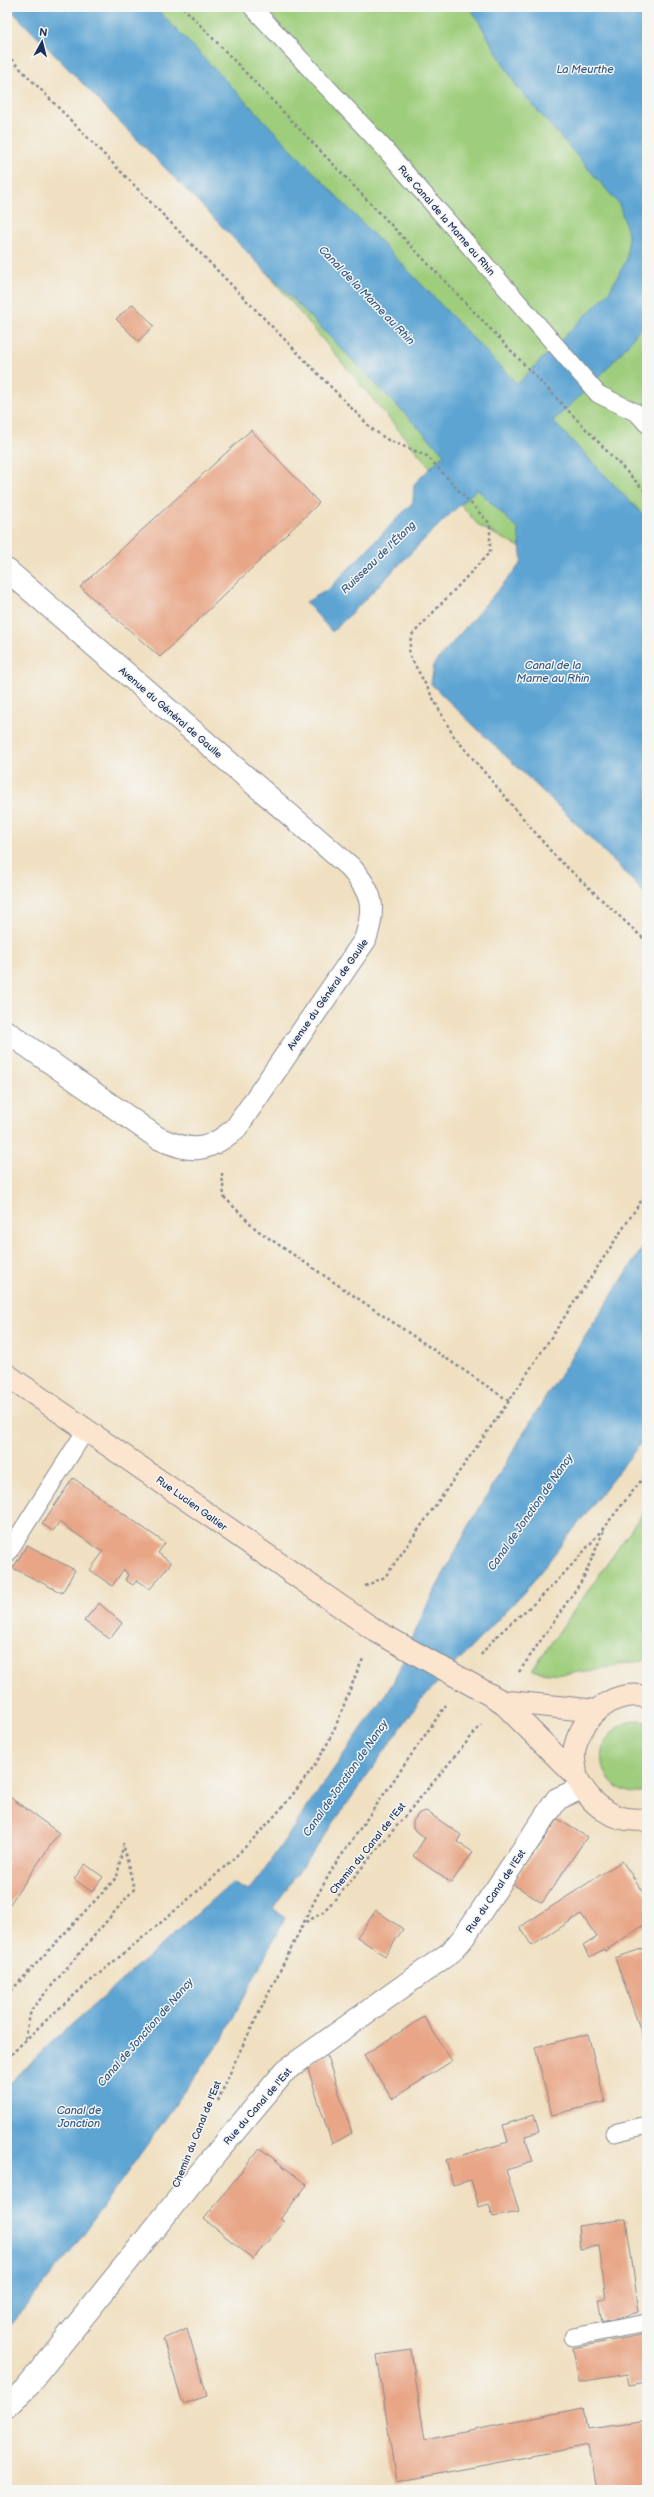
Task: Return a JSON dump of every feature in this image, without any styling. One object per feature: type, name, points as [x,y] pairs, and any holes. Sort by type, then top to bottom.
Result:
[{"type":"main road","name":"Rue Lucien Galtier","points":[[7,1375],[376,1631],[501,1701]]},
{"type":"main road","points":[[579,1782],[574,1752],[581,1730],[596,1711],[616,1700],[626,1697],[646,1696]]},
{"type":"main road","points":[[501,1701],[596,1711]]},
{"type":"main road","points":[[501,1701],[579,1782],[595,1805],[613,1816],[626,1820],[644,1822]]},
{"type":"street","name":"Avenue du Général de Gaulle","points":[[7,570],[350,867],[366,885],[372,904],[371,923],[365,940],[236,1128],[219,1143],[201,1150],[180,1148],[158,1138],[7,1032]]},
{"type":"street","name":"Rue du Canal de l'Est","points":[[7,2406],[25,2389],[179,2198],[286,2070],[451,1952],[463,1938],[557,1799],[579,1782]]},
{"type":"lane","name":"Rue Canal de la Marne au Rhin","points":[[252,7],[384,148],[598,394],[637,413],[647,424]]},
{"type":"lane","points":[[7,1554],[86,1430]]},
{"type":"lane","points":[[614,2133],[647,2125]]},
{"type":"lane","points":[[573,2337],[647,2323]]},
{"type":"path","points":[[183,7],[647,493]]},
{"type":"path","points":[[7,55],[372,429],[388,440],[427,456],[490,524],[490,552],[412,636],[409,654],[453,735],[555,856],[647,942]]},
{"type":"path","points":[[219,1143],[224,1197],[257,1230],[509,1401]]},
{"type":"path","points":[[334,1601],[385,1577],[509,1401],[647,1192]]},
{"type":"path","name":"Chemin du Canal de l'Est","points":[[218,2103],[236,2059],[305,1922],[322,1913],[339,1895],[501,1701],[583,1579],[605,1528]]},
{"type":"path","points":[[7,2058],[100,1972],[196,1892],[272,1821],[316,1763],[333,1736],[360,1665],[376,1631]]},
{"type":"path","points":[[7,1995],[118,1877],[123,1843],[134,1889],[31,2010],[25,2040]]},
{"type":"green space","points":[[44,7],[647,7],[647,613],[479,526]]},
{"type":"green space","points":[[647,1507],[647,1659],[575,1672],[546,1673],[532,1670]]},
{"type":"green space","points":[[639,1720],[647,1721],[647,1792],[630,1792],[617,1786],[607,1776],[603,1763],[603,1749],[609,1736],[621,1726]]},
{"type":"water","name":"Canal de la Marne au Rhin","points":[[8,7],[155,7],[517,384],[609,292],[627,259],[628,233],[619,204],[517,87],[470,7],[647,7],[647,318],[615,360],[553,421],[647,519],[647,896],[567,815],[431,684],[434,664],[522,562],[518,529],[477,489],[332,632],[306,602],[329,589],[413,502],[414,484],[444,454]]},
{"type":"water","points":[[647,1241],[647,1435],[527,1589],[420,1701],[273,1908],[285,1918],[222,2039],[72,2250],[7,2329],[7,2086],[53,2041],[232,1883],[248,1891],[262,1873],[393,1683],[426,1607],[469,1526],[538,1409]]},
{"type":"building","points":[[133,304],[154,326],[138,341],[116,319]]},
{"type":"building","points":[[251,430],[319,503],[160,657],[80,587]]},
{"type":"building","points":[[73,1478],[165,1543],[158,1553],[171,1563],[150,1589],[137,1580],[133,1585],[125,1580],[128,1575],[124,1569],[112,1586],[90,1570],[103,1552],[59,1522],[53,1531],[42,1524]]},
{"type":"building","points":[[27,1545],[75,1570],[62,1593],[13,1568]]},
{"type":"building","points":[[99,1603],[122,1623],[110,1639],[84,1621]]},
{"type":"building","points":[[7,1795],[59,1833],[7,1908]]},
{"type":"building","points":[[426,1811],[461,1835],[457,1842],[473,1852],[451,1883],[413,1856],[425,1838],[413,1828],[413,1821],[419,1813]]},
{"type":"building","points":[[558,1819],[587,1837],[542,1903],[513,1884]]},
{"type":"building","points":[[622,1861],[647,1897],[647,1923],[605,1951],[604,1949],[590,1957],[583,1946],[597,1937],[581,1914],[532,1946],[520,1927]]},
{"type":"building","points":[[85,1864],[103,1877],[92,1892],[74,1879]]},
{"type":"building","points":[[376,1910],[403,1929],[385,1956],[357,1937]]},
{"type":"building","points":[[647,1947],[647,2048],[615,1958]]},
{"type":"building","points":[[424,2017],[452,2061],[392,2099],[364,2055]]},
{"type":"building","points":[[588,2034],[605,2102],[552,2115],[535,2047]]},
{"type":"building","points":[[326,2053],[352,2133],[332,2144],[307,2066]]},
{"type":"building","points":[[534,2115],[539,2132],[525,2136],[533,2162],[506,2170],[519,2212],[493,2217],[489,2204],[479,2207],[471,2180],[453,2185],[446,2160],[508,2142],[503,2125]]},
{"type":"building","points":[[260,2148],[307,2185],[280,2219],[284,2222],[253,2259],[204,2219]]},
{"type":"building","points":[[626,2219],[639,2312],[602,2322],[598,2299],[606,2299],[599,2246],[580,2249],[578,2226]]},
{"type":"building","points":[[187,2328],[207,2396],[183,2404],[163,2339]]},
{"type":"building","points":[[647,2334],[646,2382],[629,2385],[627,2374],[579,2382],[573,2348]]},
{"type":"building","points":[[411,2350],[425,2440],[583,2408],[587,2429],[647,2421],[647,2490],[597,2490],[589,2445],[396,2482],[377,2355]]},
{"type":"water label","name":"La Meurthe","points":[[585,69]]},
{"type":"water label","name":"Ruisseau de l'Étang","points":[[378,557]]},
{"type":"water label","name":"Canal de Jonction de Nancy","points":[[530,1512]]},
{"type":"water label","name":"Canal de Jonction de Nancy","points":[[345,1778]]},
{"type":"water label","name":"Canal de Jonction de Nancy","points":[[145,2032]]},
{"type":"water label","name":"Canal de Jonction","points":[[79,2116]]}]
